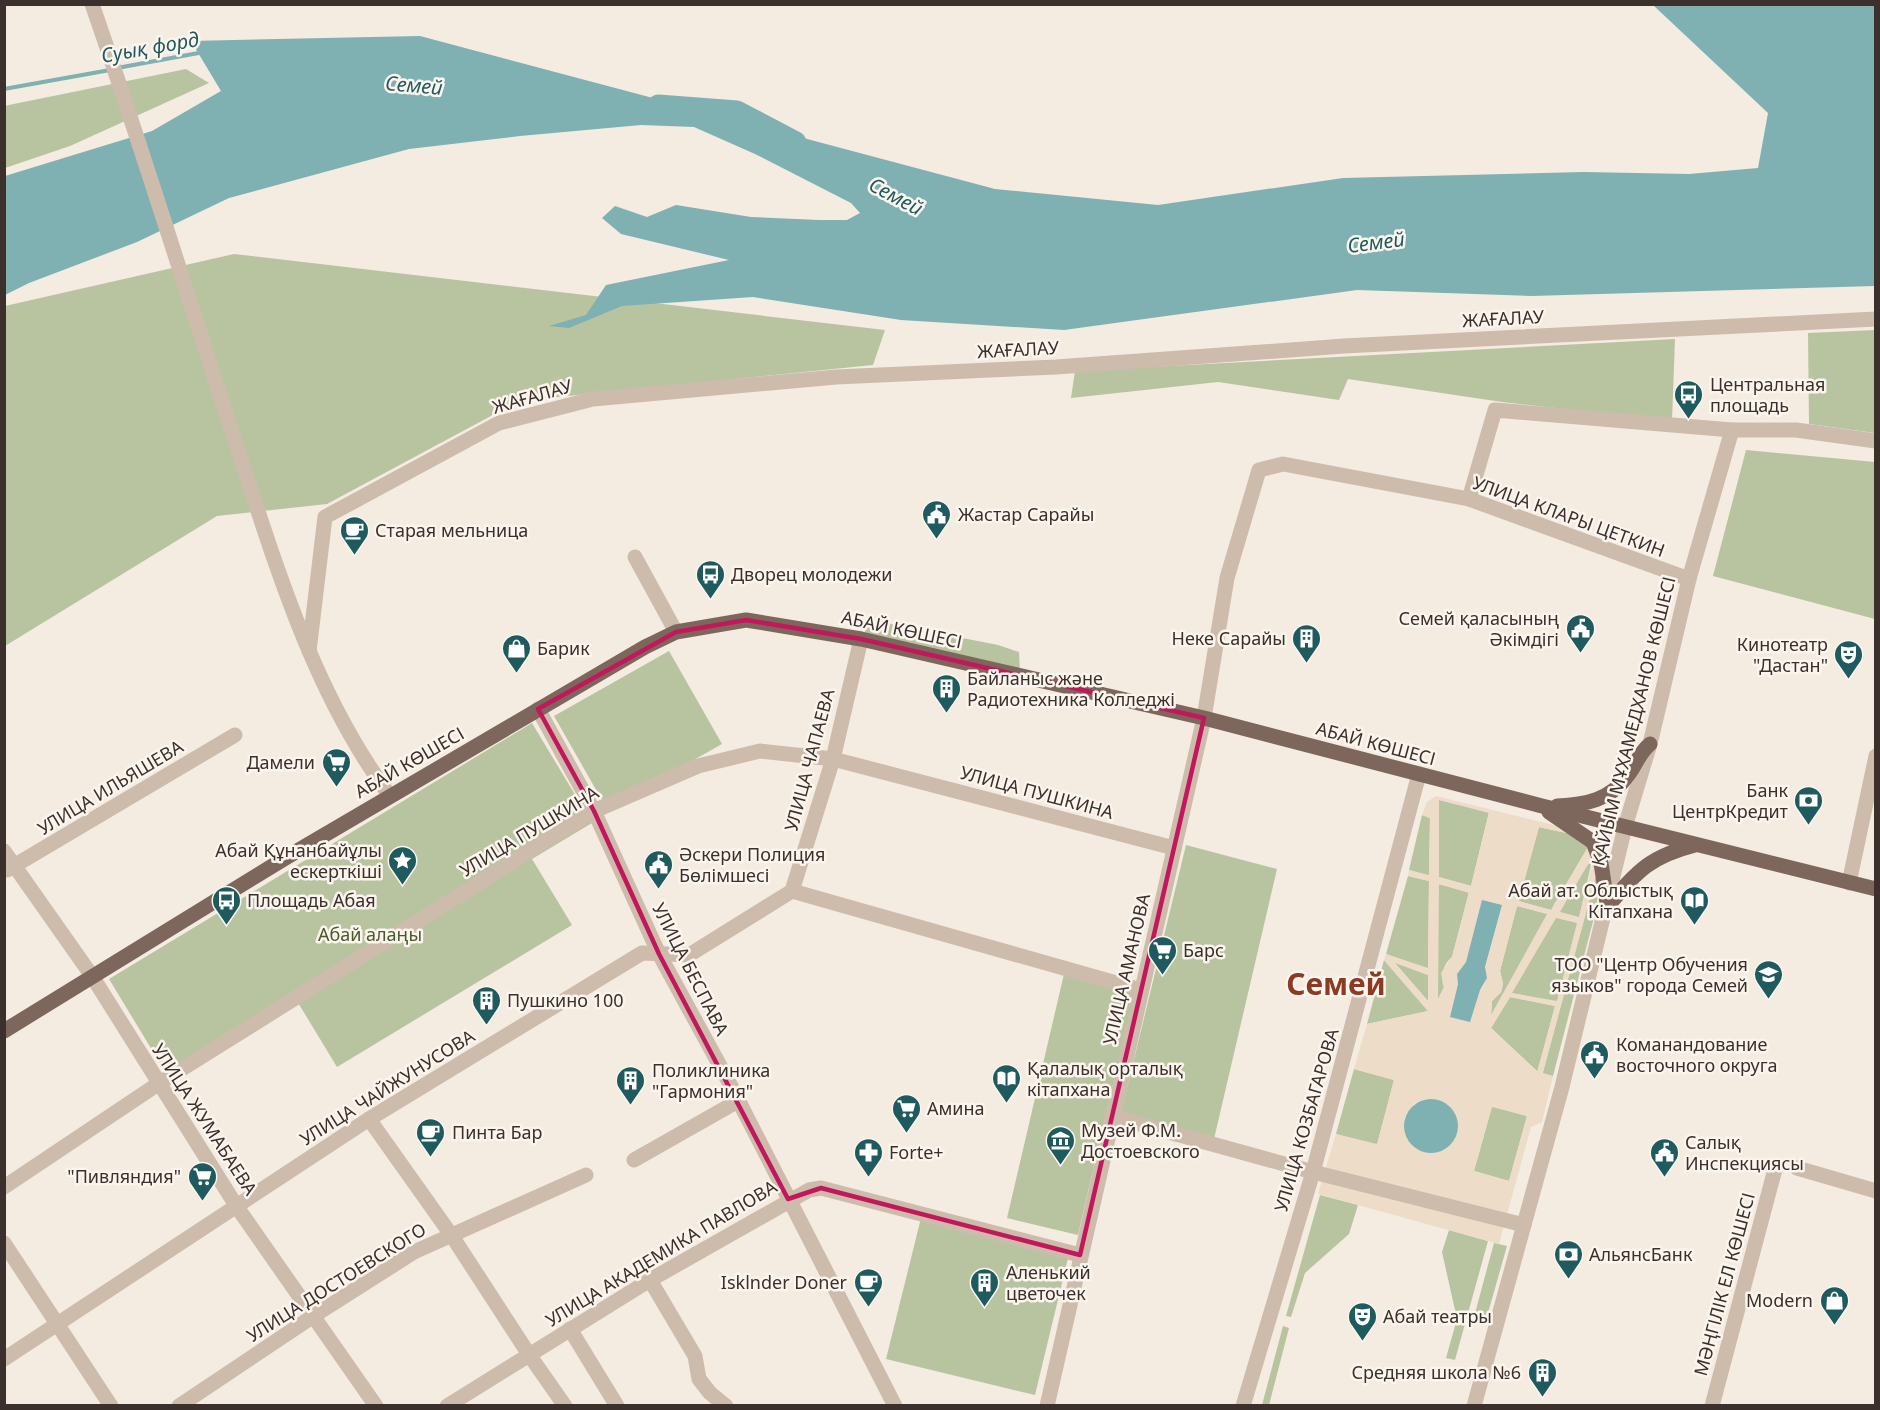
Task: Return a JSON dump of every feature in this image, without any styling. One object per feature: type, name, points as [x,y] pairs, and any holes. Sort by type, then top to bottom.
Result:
[{"type":"main road","name":"АБАЙ КӨШЕСІ","points":[[4,1030],[390,796],[645,647],[676,632],[747,620],[861,639],[1204,718],[1625,828],[1875,889]]},
{"type":"main road","points":[[1542,806],[1591,803],[1610,794],[1628,776],[1642,750],[1650,744]]},
{"type":"main road","points":[[1542,806],[1593,842],[1601,863],[1607,905]]},
{"type":"main road","points":[[1607,905],[1646,865],[1663,854],[1698,844]]},
{"type":"street","points":[[92,5],[264,529],[309,651],[364,761],[390,796]]},
{"type":"street","name":"ЖАҒАЛАУ","points":[[309,651],[325,517],[500,423],[593,399],[836,377],[1056,367],[1344,346],[1875,319]]},
{"type":"street","points":[[1469,499],[1495,410],[1732,430],[1796,430],[1875,441]]},
{"type":"street","name":"ҚАЙЫМ МҰХАМЕДХАНОВ КӨШЕСІ","points":[[1474,1406],[1524,1226],[1625,828],[1650,744],[1689,579],[1732,430]]},
{"type":"street","name":"УЛИЦА КЛАРЫ ЦЕТКИН","points":[[1259,470],[1283,464],[1469,499],[1689,579]]},
{"type":"street","name":"УЛИЦА АМАНОВА","points":[[1047,1406],[1111,1116],[1204,718],[1227,578],[1259,470]]},
{"type":"street","points":[[635,557],[676,632]]},
{"type":"street","name":"УЛИЦА ЧАПАЕВА","points":[[792,891],[833,759],[861,639]]},
{"type":"street","name":"УЛИЦА БЕСПАВА","points":[[538,710],[594,811],[659,954],[738,1101],[895,1406]]},
{"type":"street","name":"УЛИЦА ИЛЬЯШЕВА","points":[[9,869],[236,735]]},
{"type":"street","name":"УЛИЦА ПУШКИНА","points":[[4,1187],[158,1084],[594,811],[698,765],[760,751],[833,759],[1174,848]]},
{"type":"street","points":[[1849,883],[1875,756]]},
{"type":"street","name":"УЛИЦА КОЗБАГАРОВА","points":[[1243,1406],[1313,1172],[1419,774]]},
{"type":"street","name":"УЛИЦА ЖУМАБАЕВА","points":[[4,851],[9,869],[92,976],[237,1206],[315,1315],[376,1406]]},
{"type":"street","points":[[792,891],[1141,990]]},
{"type":"street","name":"УЛИЦА ЧАЙЖУНУСОВА","points":[[4,1359],[369,1119],[642,953],[689,955],[792,891]]},
{"type":"street","points":[[634,1160],[738,1101]]},
{"type":"street","points":[[1111,1116],[1313,1172],[1524,1226]]},
{"type":"street","points":[[369,1119],[452,1236],[565,1406]]},
{"type":"street","points":[[1797,1168],[1875,1191]]},
{"type":"street","name":"МӘҢГІЛІК ЕЛ КӨШЕСІ","points":[[1712,1406],[1774,1173]]},
{"type":"street","name":"УЛИЦА ДОСТОЕВСКОГО","points":[[179,1406],[414,1252],[586,1175]]},
{"type":"street","name":"УЛИЦА АКАДЕМИКА ПАВЛОВА","points":[[447,1406],[650,1280],[788,1199],[809,1190],[821,1188],[1080,1255]]},
{"type":"street","points":[[4,1243],[111,1406]]},
{"type":"street","points":[[650,1280],[695,1356],[699,1380],[723,1404]]},
{"type":"street","points":[[570,1329],[617,1406]]},
{"type":"highlighted area","points":[[746,620],[861,639],[1204,718],[1080,1255],[821,1188],[788,1199],[659,954],[594,811],[538,709],[676,632]]},
{"type":"green space","points":[[186,69],[209,83],[70,146],[5,168],[4,106]]},
{"type":"green space","points":[[234,254],[885,330],[873,365],[519,401],[327,504],[217,516],[5,646],[5,306]]},
{"type":"green space","points":[[1875,330],[1875,433],[1809,424],[1808,333]]},
{"type":"green space","points":[[1675,339],[1672,421],[1502,402],[1348,379],[1339,400],[1218,382],[1071,398],[1075,371]]},
{"type":"green space","points":[[1746,450],[1875,462],[1875,619],[1713,576]]},
{"type":"green space","points":[[871,620],[998,645],[1019,652],[1020,673],[861,639]]},
{"type":"green space","points":[[669,651],[722,744],[607,809],[554,716]]},
{"type":"green space","name":"Абай алаңы","points":[[532,723],[592,823],[532,859],[572,925],[337,1067],[297,1001],[169,1078],[109,979]]},
{"type":"green space","points":[[1439,800],[1489,812],[1471,886],[1439,877]]},
{"type":"green space","points":[[1422,815],[1430,818],[1429,876],[1409,870]]},
{"type":"green space","points":[[1539,827],[1571,834],[1588,847],[1551,910],[1518,901]]},
{"type":"green space","points":[[1186,845],[1277,869],[1214,1139],[1120,1117]]},
{"type":"green space","points":[[1593,856],[1579,918],[1559,912]]},
{"type":"green space","points":[[1598,868],[1597,906],[1553,1076],[1542,1074]]},
{"type":"green space","points":[[1408,876],[1429,881],[1428,969],[1386,954]]},
{"type":"green space","points":[[1438,884],[1469,892],[1452,957],[1446,963],[1443,971],[1444,987],[1437,1001]]},
{"type":"green space","points":[[1517,906],[1548,914],[1491,1016],[1492,1001],[1501,992],[1503,984],[1500,971]]},
{"type":"green space","points":[[1556,917],[1578,923],[1557,1002],[1511,993]]},
{"type":"green space","points":[[1384,960],[1428,1011],[1367,1024]]},
{"type":"green space","points":[[1394,962],[1428,975],[1428,1001]]},
{"type":"green space","points":[[1064,974],[1135,990],[1078,1235],[1007,1218]]},
{"type":"green space","points":[[1510,997],[1555,1006],[1538,1072],[1491,1028]]},
{"type":"green space","points":[[1354,1069],[1394,1080],[1377,1145],[1336,1134]]},
{"type":"green space","points":[[1492,1106],[1527,1116],[1509,1181],[1474,1171]]},
{"type":"green space","points":[[1320,1195],[1358,1205],[1349,1234],[1305,1273],[1291,1317],[1286,1316]]},
{"type":"green space","points":[[921,1218],[1069,1254],[1035,1395],[886,1359]]},
{"type":"green space","points":[[1449,1230],[1488,1241],[1455,1360],[1446,1358],[1457,1319],[1442,1252]]},
{"type":"green space","points":[[1494,1243],[1507,1246],[1486,1320],[1474,1317]]},
{"type":"green space","points":[[1283,1326],[1289,1328],[1269,1405],[1262,1405]]},
{"type":"shaded area","points":[[1436,796],[1566,828],[1584,837],[1598,868],[1543,1073],[1553,1076],[1542,1122],[1531,1127],[1499,1244],[1318,1194],[1336,1134],[1377,1144],[1394,1080],[1354,1069],[1367,1024],[1428,1011],[1384,960],[1386,954],[1428,968],[1429,881],[1408,876],[1409,870],[1429,875],[1430,818],[1422,815],[1427,802]],"holes":[[[1439,800],[1489,813],[1471,886],[1439,877]],[[1539,827],[1571,834],[1588,847],[1551,910],[1519,901]],[[1592,857],[1593,862],[1579,917],[1560,912]],[[1439,884],[1469,893],[1452,957],[1441,973],[1444,987],[1438,1000]],[[1482,901],[1502,906],[1485,968],[1487,978],[1483,987],[1450,1016],[1458,983],[1457,974],[1466,962]],[[1517,906],[1547,914],[1491,1015],[1492,1001],[1501,992],[1503,984],[1500,971]],[[1556,918],[1577,923],[1557,1001],[1512,993]],[[1395,963],[1428,975],[1427,1000]],[[1510,997],[1555,1006],[1537,1072],[1491,1028]],[[1424,1099],[1442,1101],[1453,1141],[1440,1151],[1404,1119],[1415,1103]],[[1492,1107],[1527,1116],[1509,1181],[1474,1171]]]},
{"type":"water","points":[[1653,5],[1875,5],[1875,286],[1531,296],[1357,290],[1064,330],[901,320],[753,297],[622,306],[569,328],[549,326],[586,315],[606,285],[729,260],[621,234],[602,218],[615,206],[647,217],[676,205],[751,217],[819,220],[847,220],[860,213],[851,203],[755,154],[694,127],[641,125],[409,149],[229,198],[137,242],[29,283],[5,295],[5,176],[152,131],[221,91],[191,41],[420,36],[995,189],[1158,205],[1343,178],[1583,172],[1689,174],[1758,168],[1768,113]]},
{"type":"water","points":[[1482,900],[1502,905],[1485,967],[1487,978],[1480,990],[1470,1022],[1450,1017],[1458,984],[1457,974],[1466,962]]},
{"type":"water","points":[[1431,1099],[1441,1101],[1450,1107],[1456,1116],[1458,1126],[1456,1136],[1450,1145],[1441,1151],[1431,1153],[1421,1151],[1412,1145],[1406,1136],[1404,1126],[1406,1116],[1412,1107],[1421,1101]]},
{"type":"waterway","name":"Суық форд","points":[[117,68],[204,52]]},
{"type":"waterway","name":"Суық форд","points":[[4,89],[110,70]]},
{"type":"waterway","name":"Семей","points":[[658,105],[737,111],[796,142]]},
{"type":"place","name":"Центральная площадь","points":[[1689,420]]},
{"type":"place","name":"Жастар Сарайы","points":[[937,540]]},
{"type":"place","name":"Старая мельница","points":[[354,556]]},
{"type":"place","name":"Дворец молодежи","points":[[710,600]]},
{"type":"place","name":"Семей қаласының Әкімдігі","points":[[1580,654]]},
{"type":"place","name":"Неке Сарайы","points":[[1307,664]]},
{"type":"place","name":"Барик","points":[[516,674]]},
{"type":"place","name":"Кинотеатр \"Дастан\"","points":[[1849,680]]},
{"type":"place","name":"Байланыс және Радиотехника Колледжі","points":[[946,714]]},
{"type":"place","name":"Дамели","points":[[336,788]]},
{"type":"place","name":"Банк ЦентрКредит","points":[[1809,826]]},
{"type":"place","name":"Абай Құнанбайұлы ескерткіші","points":[[403,886]]},
{"type":"place","name":"Әскери Полиция Бөлімшесі","points":[[658,890]]},
{"type":"place","name":"Площадь Абая","points":[[226,926]]},
{"type":"place","name":"Абай ат. Облыстық Кітапхана","points":[[1694,926]]},
{"type":"place","name":"Барс","points":[[1162,976]]},
{"type":"place","name":"ТОО \"Центр Обучения языков\" города Семей","points":[[1769,1000]]},
{"type":"place","name":"Пушкино 100","points":[[486,1026]]},
{"type":"place","name":"Команандование восточного округа","points":[[1595,1080]]},
{"type":"place","name":"Қалалық орталық кітапхана","points":[[1006,1104]]},
{"type":"place","name":"Поликлиника \"Гармония\"","points":[[631,1106]]},
{"type":"place","name":"Амина","points":[[906,1134]]},
{"type":"place","name":"Пинта Бар","points":[[431,1158]]},
{"type":"place","name":"Музей Ф.М. Достоевского","points":[[1060,1166]]},
{"type":"place","name":"Forte+","points":[[868,1178]]},
{"type":"place","name":"Салық Инспекциясы","points":[[1664,1178]]},
{"type":"place","name":"\"Пивляндия\"","points":[[202,1202]]},
{"type":"place","name":"АльянсБанк","points":[[1568,1280]]},
{"type":"place","name":"Isklnder Doner","points":[[868,1308]]},
{"type":"place","name":"Аленький цветочек","points":[[985,1308]]},
{"type":"place","name":"Modern","points":[[1834,1326]]},
{"type":"place","name":"Абай театры","points":[[1362,1342]]},
{"type":"place","name":"Средняя школа №6","points":[[1542,1398]]},
{"type":"district","name":"Семей","points":[[1336,983]]}]
